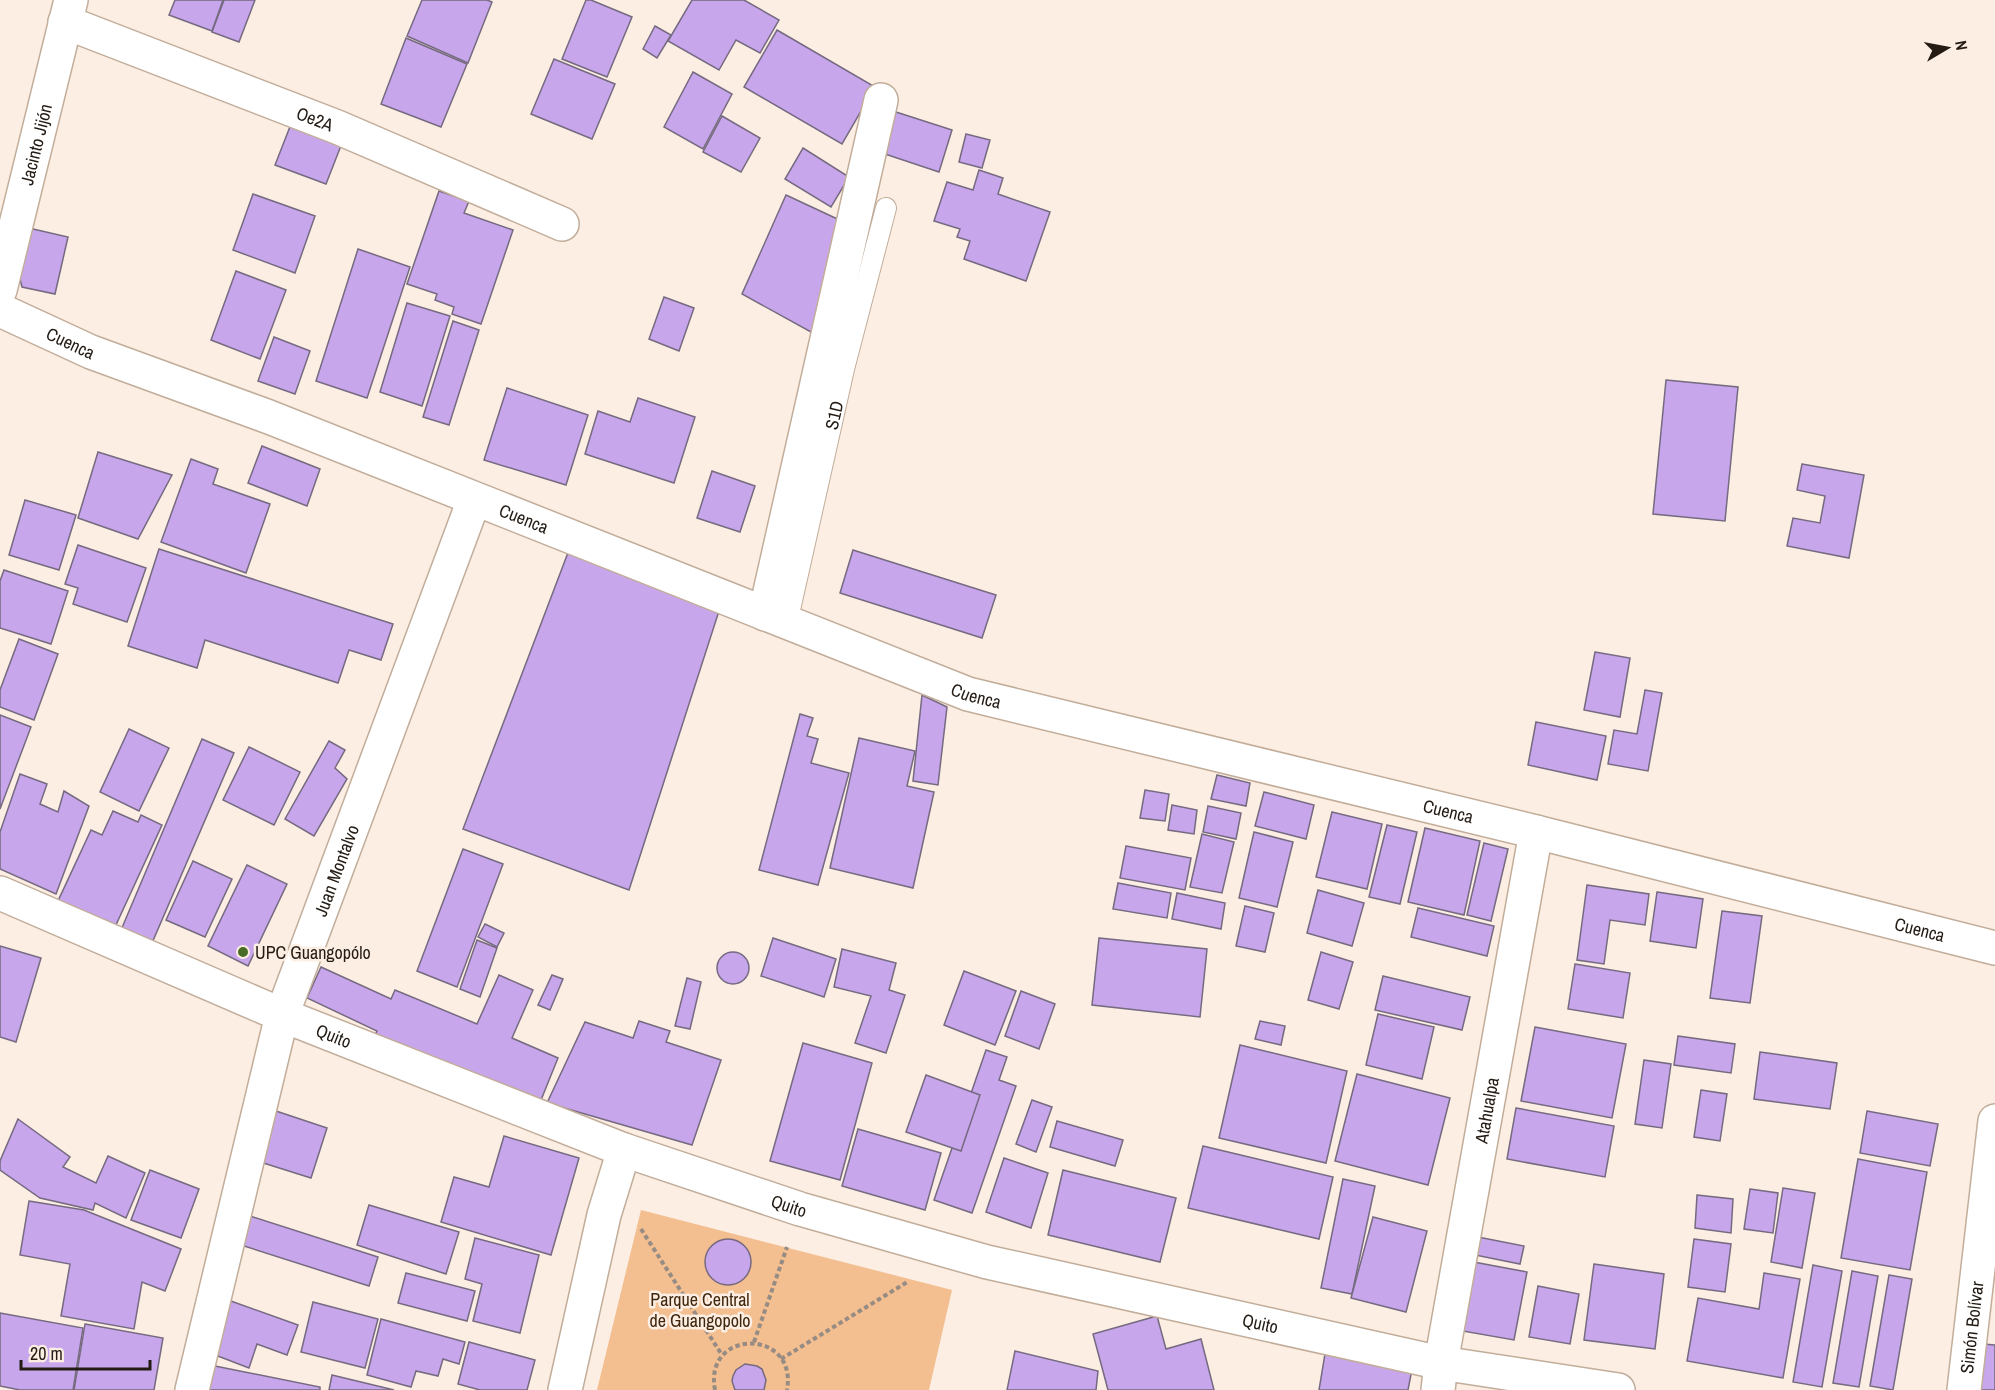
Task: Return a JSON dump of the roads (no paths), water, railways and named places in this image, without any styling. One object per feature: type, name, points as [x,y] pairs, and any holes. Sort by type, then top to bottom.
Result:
[{"type":"street","name":"Oe2A","points":[[68,11],[562,224]]},
{"type":"street","name":"Jacinto Jijón","points":[[0,290],[68,11]]},
{"type":"street","points":[[776,619],[881,100]]},
{"type":"street","name":"Cuenca","points":[[0,309],[91,352],[269,417],[968,694],[1536,832],[1995,948]]},
{"type":"street","name":"Juan Montalvo","points":[[192,1390],[282,1016],[474,500]]},
{"type":"street","name":"Atahualpa","points":[[1440,1377],[1536,832]]},
{"type":"street","name":"Quito","points":[[0,893],[282,1016],[624,1150],[800,1209],[954,1253],[1440,1377],[1617,1390]]},
{"type":"street","name":"Simón Bolívar","points":[[1964,1390],[1995,1121]]},
{"type":"street","points":[[565,1390],[604,1215],[624,1150]]},
{"type":"lane","name":"S1D","points":[[776,619],[886,208]]},
{"type":"place","name":"UPC Guangopólo","points":[[243,952]]},
{"type":"park label","name":"Parque Central de Guangopolo","points":[[700,1309]]}]
